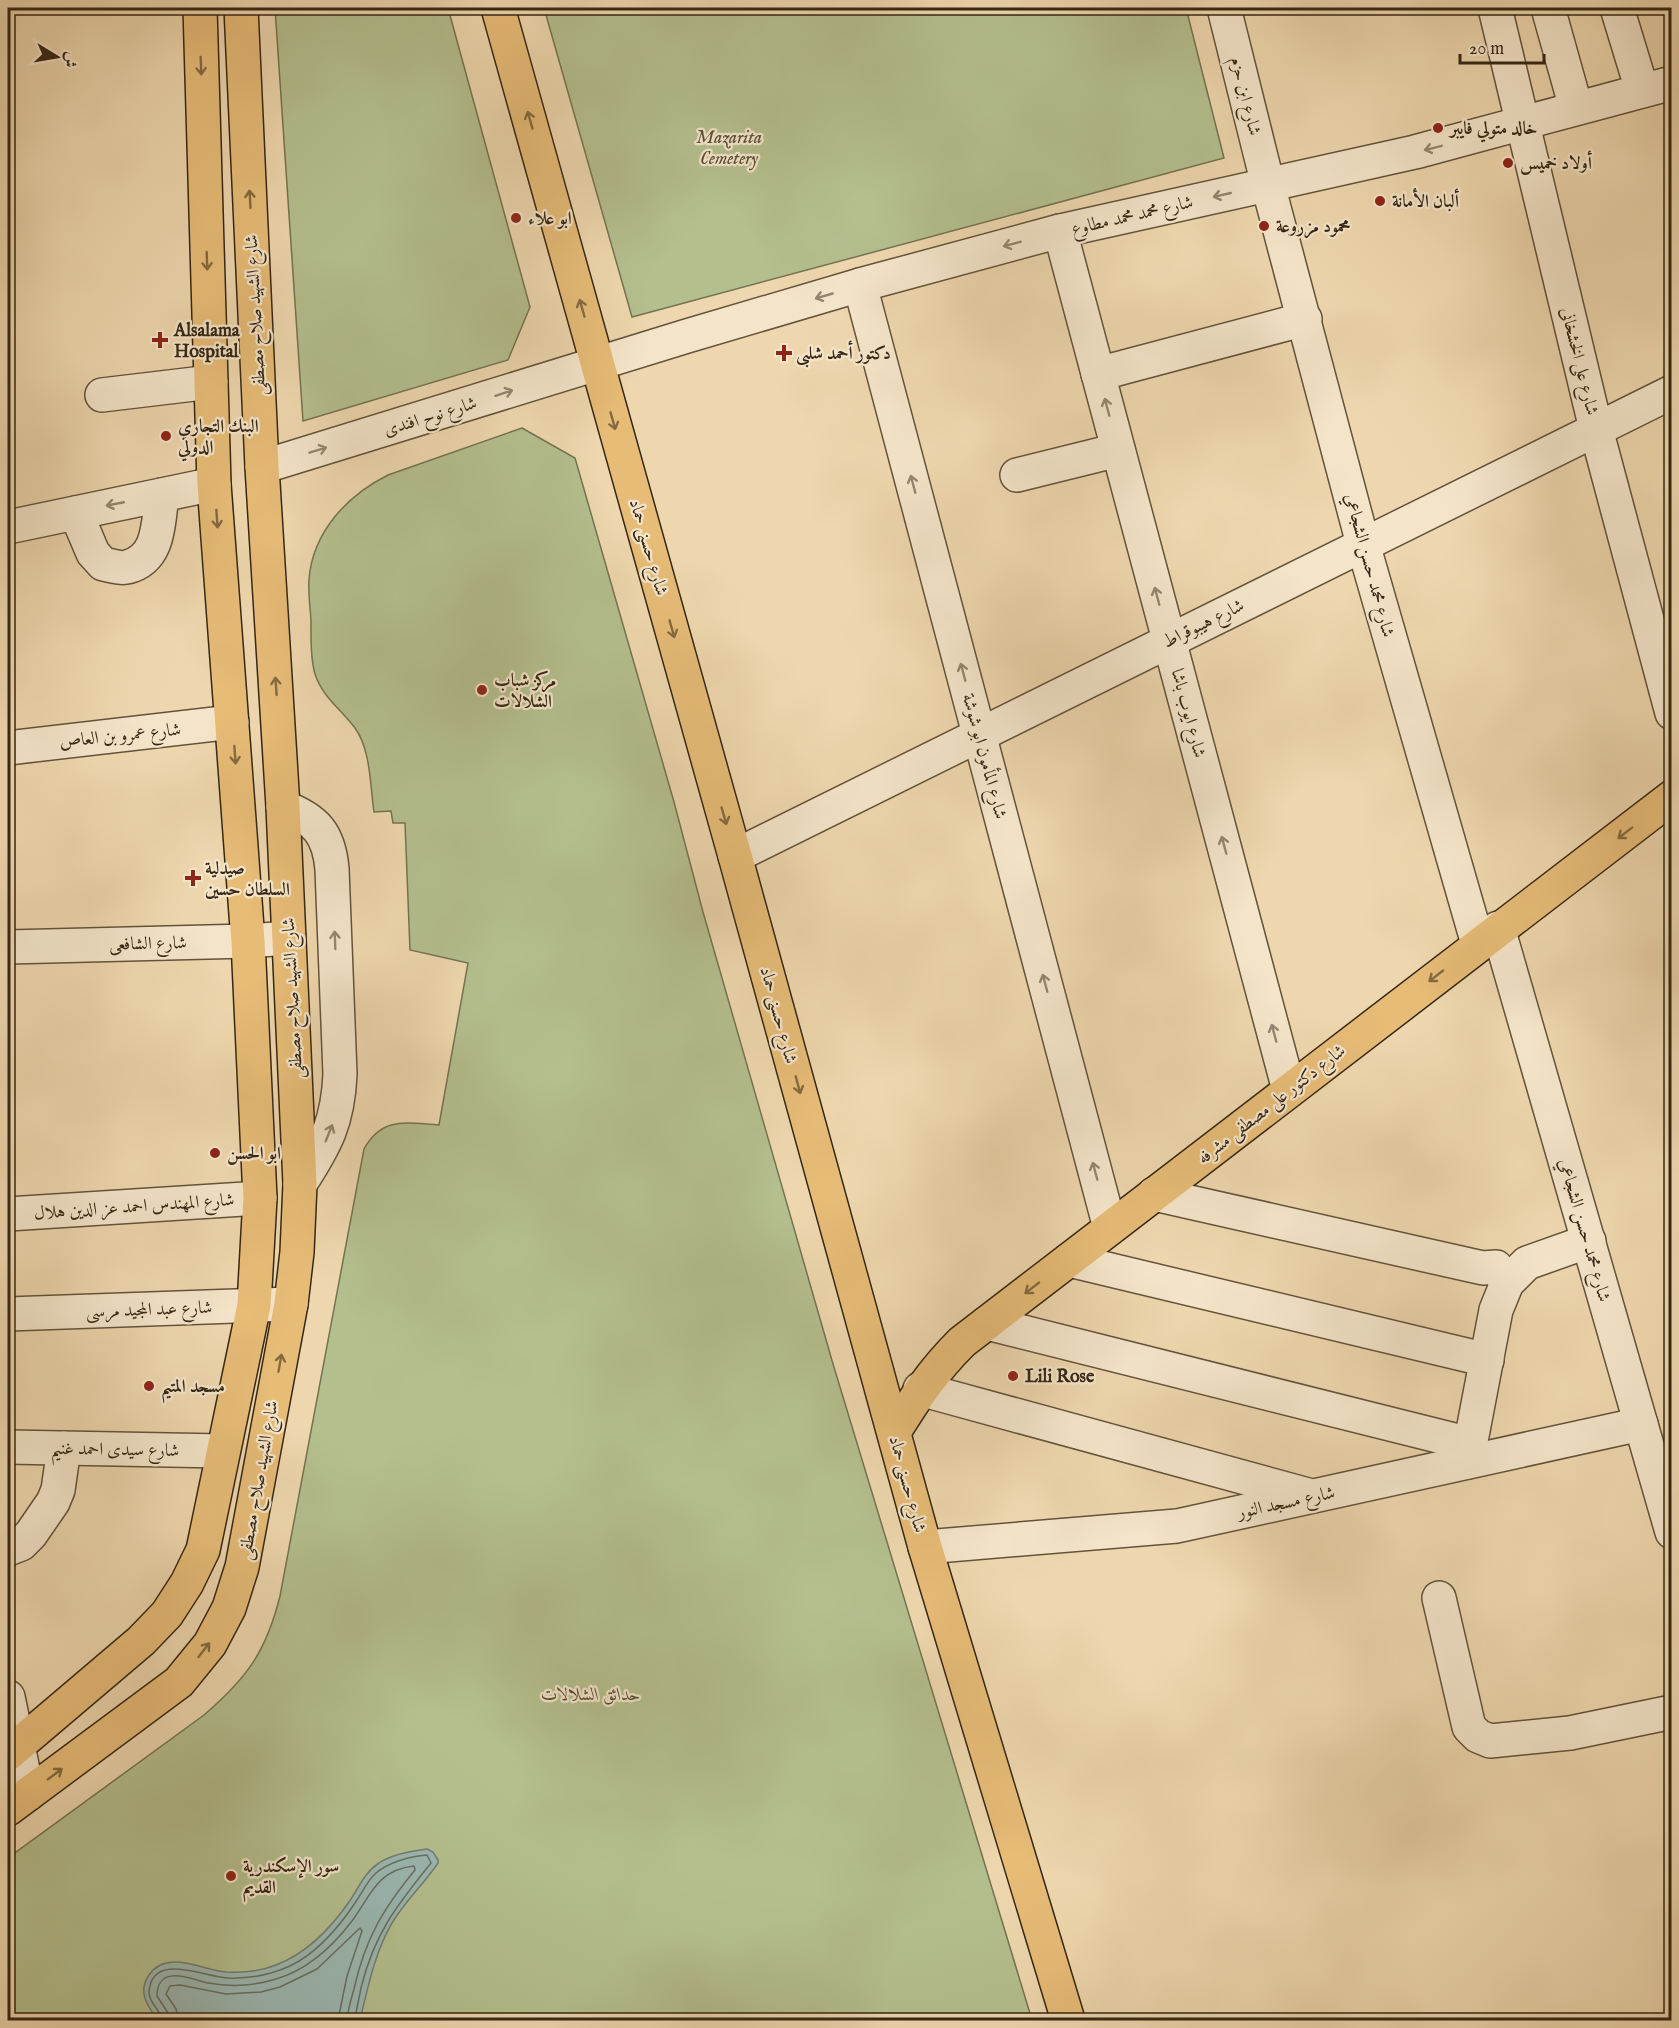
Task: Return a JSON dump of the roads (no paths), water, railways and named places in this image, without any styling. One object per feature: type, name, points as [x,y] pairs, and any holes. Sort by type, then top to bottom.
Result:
[{"type":"main road","name":"شارع الشهيد صلاح مصطفى","points":[[12,1750],[141,1641],[167,1614],[187,1583],[203,1550],[254,1305],[260,1198],[248,941],[214,484],[200,8]]},
{"type":"main road","name":"شارع الشهيد صلاح مصطفى","points":[[18,1802],[178,1682],[210,1644],[229,1608],[242,1567],[291,1304],[297,1252],[300,1184],[283,807],[262,467],[242,8]]},
{"type":"main road","name":"شارع حسنى حماد","points":[[498,8],[925,1547],[1068,2020]]},
{"type":"main road","points":[[214,484],[262,467]]},
{"type":"main road","name":"شارع دكتور على مصطفى مشرفه","points":[[894,1432],[920,1389],[962,1342],[1671,797]]},
{"type":"street","name":"شارع ابن حزم","points":[[1224,8],[1268,185]]},
{"type":"street","name":"شارع على الخشخانى","points":[[1495,8],[1596,429],[1671,713]]},
{"type":"street","points":[[1548,8],[1576,108]]},
{"type":"street","points":[[1617,8],[1657,86]]},
{"type":"street","name":"شارع محمد محمد مطاوع","points":[[598,364],[860,285],[1060,231],[1415,152],[1657,86]]},
{"type":"street","name":"شارع محمد حسن الشجاعي","points":[[1268,185],[1363,544],[1488,936],[1589,1241],[1671,1532]]},
{"type":"street","name":"شارع ايوب باشا","points":[[1060,231],[1289,1090]]},
{"type":"street","name":"شارع المأمون ابو شوشة","points":[[860,285],[1110,1228]]},
{"type":"street","points":[[1098,374],[1305,319]]},
{"type":"street","name":"شارع نوح افندى","points":[[262,467],[598,364]]},
{"type":"street","points":[[102,395],[211,382]]},
{"type":"street","name":"شارع هيبوقراط","points":[[735,856],[1671,392]]},
{"type":"street","points":[[1017,476],[1119,450]]},
{"type":"street","points":[[8,526],[214,484]]},
{"type":"street","points":[[76,513],[93,553],[103,564],[125,568],[144,560],[156,540],[162,495]]},
{"type":"street","name":"شارع عمرو بن العاص","points":[[8,748],[232,722]]},
{"type":"street","points":[[283,807],[314,823],[325,837],[331,852],[332,869],[339,1098],[324,1146],[300,1184]]},
{"type":"street","name":"شارع الشافعى","points":[[8,947],[289,938]]},
{"type":"street","points":[[1154,1194],[1484,1268],[1496,1267],[1507,1283]]},
{"type":"street","name":"شارع المهندس احمد عز الدين هلال","points":[[8,1214],[260,1198]]},
{"type":"street","points":[[987,1323],[1469,1453],[1496,1310],[1507,1283],[1527,1263],[1589,1241]]},
{"type":"street","points":[[1069,1260],[1487,1360]]},
{"type":"street","name":"شارع عبد المجيد مرسى","points":[[8,1314],[291,1304]]},
{"type":"street","points":[[920,1389],[1313,1496]]},
{"type":"street","name":"شارع مسجد النور","points":[[925,1547],[1177,1526],[1313,1496],[1469,1453],[1641,1424]]},
{"type":"street","name":"شارع سيدى احمد غنيم","points":[[8,1447],[223,1451]]},
{"type":"street","points":[[8,1549],[21,1544],[32,1534],[53,1502],[58,1490],[64,1448]]},
{"type":"street","points":[[1439,1598],[1469,1727],[1478,1736],[1490,1741],[1569,1733],[1671,1712]]},
{"type":"street","points":[[8,1696],[18,1802]]},
{"type":"water","points":[[427,1849],[433,1852],[438,1863],[403,1907],[386,1934],[373,1970],[360,2020],[157,2020],[150,2009],[145,1999],[144,1988],[149,1975],[156,1967],[175,1962],[226,1972],[239,1972],[258,1970],[288,1960],[299,1954],[327,1929],[374,1867],[396,1855]]},
{"type":"place","name":"خالد متولي فايبر","points":[[1438,128]]},
{"type":"place","name":"أولاد خميس","points":[[1508,163]]},
{"type":"place","name":"ألبان الأمانة","points":[[1380,201]]},
{"type":"place","name":"ابو علاء","points":[[516,218]]},
{"type":"place","name":"محمود مزروعة","points":[[1264,226]]},
{"type":"place","name":"Alsalama Hospital","points":[[160,340]]},
{"type":"place","name":"دكتور أحمد شلبى","points":[[784,353]]},
{"type":"place","name":"البنك التجاري الدولي","points":[[166,436]]},
{"type":"place","name":"مركز شباب الشلالات","points":[[482,690]]},
{"type":"place","name":"صيدلية السلطان حسين","points":[[193,878]]},
{"type":"place","name":"ابو الحسن","points":[[215,1153]]},
{"type":"place","name":"Lili Rose","points":[[1013,1376]]},
{"type":"place","name":"مسجد المتيم","points":[[149,1386]]},
{"type":"place","name":"سور الإسكندرية القديم","points":[[231,1876]]},
{"type":"park label","name":"Mazarita Cemetery","points":[[729,147]]},
{"type":"park label","name":"حدائق الشلالات","points":[[591,1694]]}]
